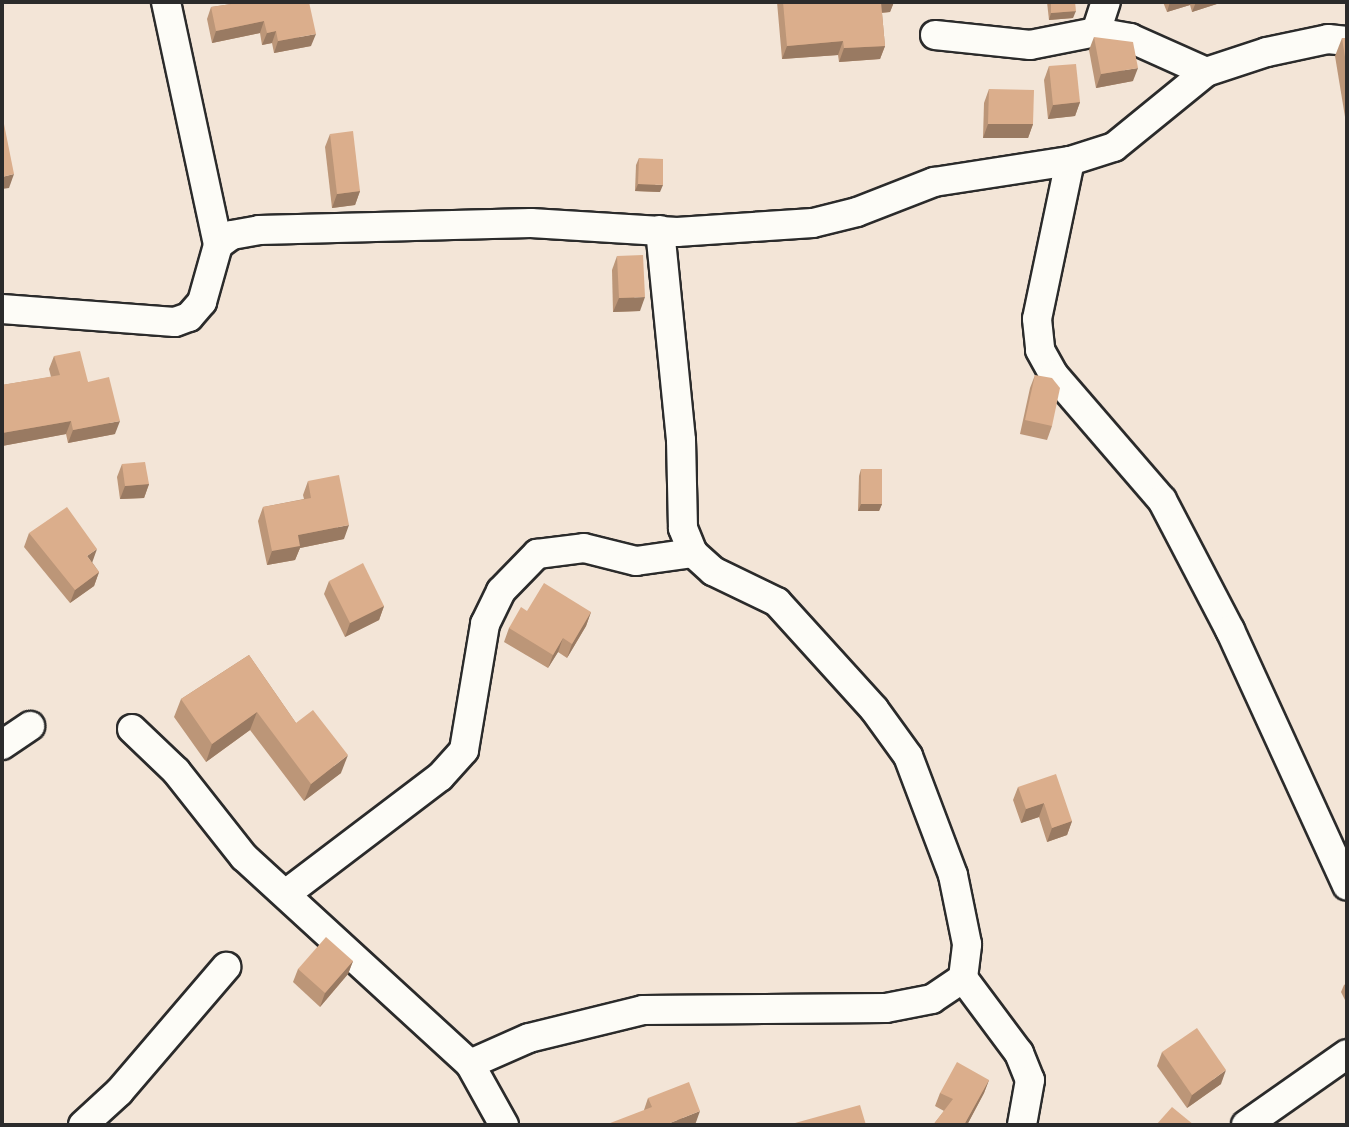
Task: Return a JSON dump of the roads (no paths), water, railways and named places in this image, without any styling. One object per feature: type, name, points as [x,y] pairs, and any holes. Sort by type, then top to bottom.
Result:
[{"type":"street","points":[[2,309],[175,322],[190,317],[202,302],[218,245],[166,2]]},
{"type":"street","points":[[1096,32],[1106,2]]},
{"type":"street","points":[[934,35],[1030,45],[1096,32],[1130,38],[1206,72]]},
{"type":"street","points":[[218,245],[232,235],[259,230],[531,223],[660,230],[813,223],[857,212],[934,182],[1070,161],[1114,146],[1206,72],[1267,51],[1328,39],[1347,41]]},
{"type":"street","points":[[1070,161],[1037,319],[1040,350],[1054,375],[1162,500],[1230,631],[1347,886]]},
{"type":"street","points":[[660,230],[681,440],[683,528],[692,553],[713,571],[777,602],[874,709],[908,756],[953,875],[967,944],[964,978],[1019,1054],[1030,1080],[1022,1125]]},
{"type":"street","points":[[287,893],[440,777],[464,750],[485,624],[500,591],[537,554],[584,548],[636,561],[692,553]]},
{"type":"street","points":[[2,745],[30,726]]},
{"type":"street","points":[[132,729],[176,771],[244,857],[287,893],[470,1064],[504,1125]]},
{"type":"street","points":[[83,1125],[118,1092],[226,968]]},
{"type":"street","points":[[470,1064],[529,1038],[643,1010],[886,1008],[932,999],[964,978]]},
{"type":"street","points":[[1246,1125],[1347,1054]]}]
